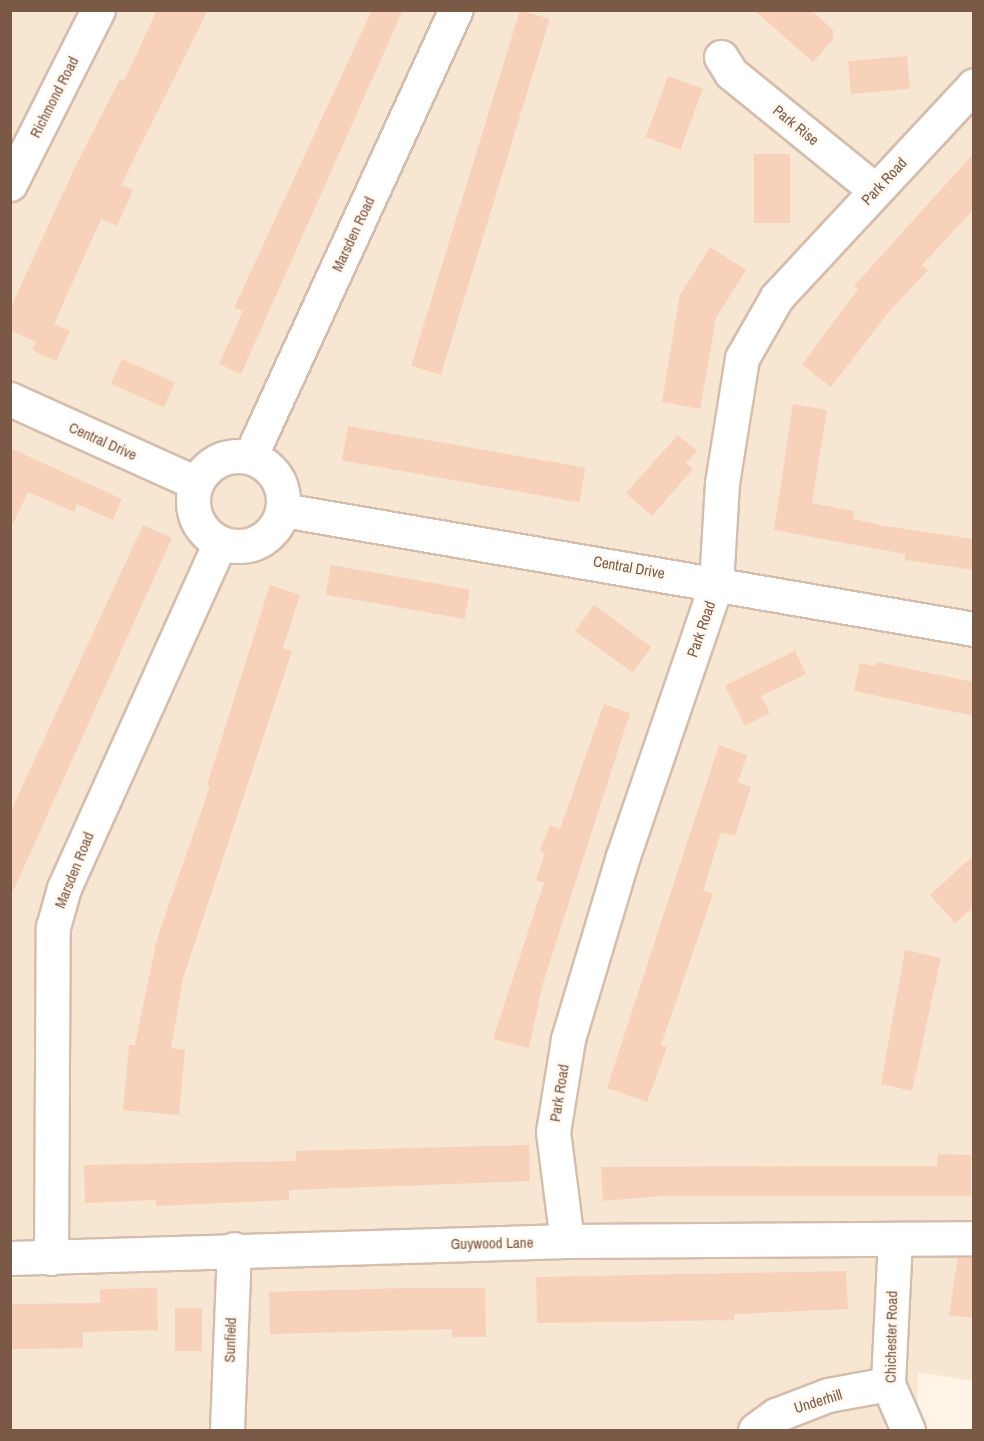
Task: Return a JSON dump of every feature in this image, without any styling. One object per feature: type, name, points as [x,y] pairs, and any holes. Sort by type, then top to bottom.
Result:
[{"type":"street","name":"Richmond Road","points":[[13,174],[98,10]]},
{"type":"street","name":"Marsden Road","points":[[250,457],[456,10]]},
{"type":"street","name":"Park Rise","points":[[721,57],[731,73],[875,190]]},
{"type":"street","name":"Park Road","points":[[567,1241],[553,1132],[568,1039],[622,859],[716,584],[722,483],[742,358],[777,297],[974,84]]},
{"type":"street","name":"Central Drive","points":[[10,399],[196,483]]},
{"type":"street","points":[[250,457],[277,477],[283,510],[274,529],[259,542],[239,547],[219,544],[195,518],[196,483],[218,460],[250,457]]},
{"type":"street","name":"Central Drive","points":[[283,510],[974,629]]},
{"type":"street","name":"Marsden Road","points":[[51,1258],[53,927],[64,888],[219,544]]},
{"type":"street","name":"Chichester Road","points":[[895,1239],[888,1384],[908,1431]]},
{"type":"street","name":"Guywood Lane","points":[[10,1258],[234,1249],[567,1241],[974,1239]]},
{"type":"street","name":"Sunfield","points":[[227,1431],[234,1249]]},
{"type":"street","name":"Underhill","points":[[755,1431],[776,1414],[828,1395],[888,1384]]},
{"type":"shaded area","points":[[10,11],[973,11],[973,1239],[10,1239]]},
{"type":"shaded area","points":[[973,1254],[973,1381],[918,1372],[917,1430],[11,1430],[10,1278],[546,1259]]},
{"type":"building","points":[[157,10],[208,10],[121,185],[133,190],[117,226],[101,219],[54,324],[70,331],[56,361],[32,350],[36,342],[10,330],[10,309],[76,165],[120,79],[124,81]]},
{"type":"building","points":[[372,10],[403,10],[241,374],[219,364],[243,311],[234,308]]},
{"type":"building","points":[[520,10],[550,19],[441,375],[411,366]]},
{"type":"building","points":[[754,10],[811,10],[833,30],[833,39],[813,62]]},
{"type":"building","points":[[907,56],[910,89],[851,94],[848,61]]},
{"type":"building","points":[[668,76],[703,89],[681,150],[646,137]]},
{"type":"building","points":[[974,153],[974,209],[922,265],[928,270],[887,314],[831,387],[802,365],[858,289],[854,286]]},
{"type":"building","points":[[754,154],[790,154],[790,223],[754,223]]},
{"type":"building","points":[[710,247],[746,270],[716,318],[700,409],[662,402],[680,295]]},
{"type":"building","points":[[122,359],[175,383],[164,407],[111,384]]},
{"type":"building","points":[[793,404],[827,410],[812,503],[854,511],[853,519],[884,526],[974,539],[974,570],[905,560],[905,554],[774,530]]},
{"type":"building","points":[[348,426],[585,468],[579,502],[342,460]]},
{"type":"building","points":[[678,435],[697,451],[686,463],[693,469],[652,516],[626,493]]},
{"type":"building","points":[[10,448],[122,499],[113,520],[77,504],[74,512],[28,492],[10,530]]},
{"type":"building","points":[[143,525],[172,538],[10,898],[10,813]]},
{"type":"building","points":[[331,565],[470,589],[465,619],[326,595]]},
{"type":"building","points":[[270,585],[300,595],[283,648],[292,651],[183,978],[171,1048],[185,1050],[179,1115],[123,1110],[129,1045],[135,1045],[157,939],[210,786],[207,785]]},
{"type":"building","points":[[594,605],[651,647],[633,673],[575,631]]},
{"type":"building","points":[[795,651],[806,674],[761,696],[770,713],[745,726],[725,686]]},
{"type":"building","points":[[876,662],[974,682],[974,716],[854,691],[860,663],[875,666]]},
{"type":"building","points":[[604,704],[630,713],[543,983],[529,1048],[493,1039],[544,883],[536,880],[545,853],[540,851],[550,825],[560,829]]},
{"type":"building","points":[[719,745],[747,755],[738,782],[751,787],[735,836],[721,832],[703,891],[713,894],[661,1045],[667,1047],[647,1102],[607,1088]]},
{"type":"building","points":[[974,855],[974,907],[955,923],[930,895]]},
{"type":"building","points":[[905,950],[941,958],[912,1091],[881,1084]]},
{"type":"building","points":[[529,1145],[530,1181],[289,1190],[289,1200],[156,1206],[156,1200],[85,1203],[84,1165],[296,1161],[296,1151]]},
{"type":"building","points":[[938,1154],[971,1155],[971,1196],[661,1196],[603,1201],[601,1167],[937,1166]]},
{"type":"building","points":[[958,1257],[974,1257],[974,1318],[949,1315]]},
{"type":"building","points":[[846,1271],[848,1309],[734,1314],[734,1320],[537,1323],[536,1277]]},
{"type":"building","points":[[157,1288],[158,1330],[83,1332],[83,1348],[10,1349],[10,1304],[100,1303],[100,1289]]},
{"type":"building","points":[[485,1288],[486,1337],[452,1337],[452,1329],[270,1334],[269,1292]]},
{"type":"building","points":[[175,1308],[202,1308],[202,1351],[175,1351]]}]
